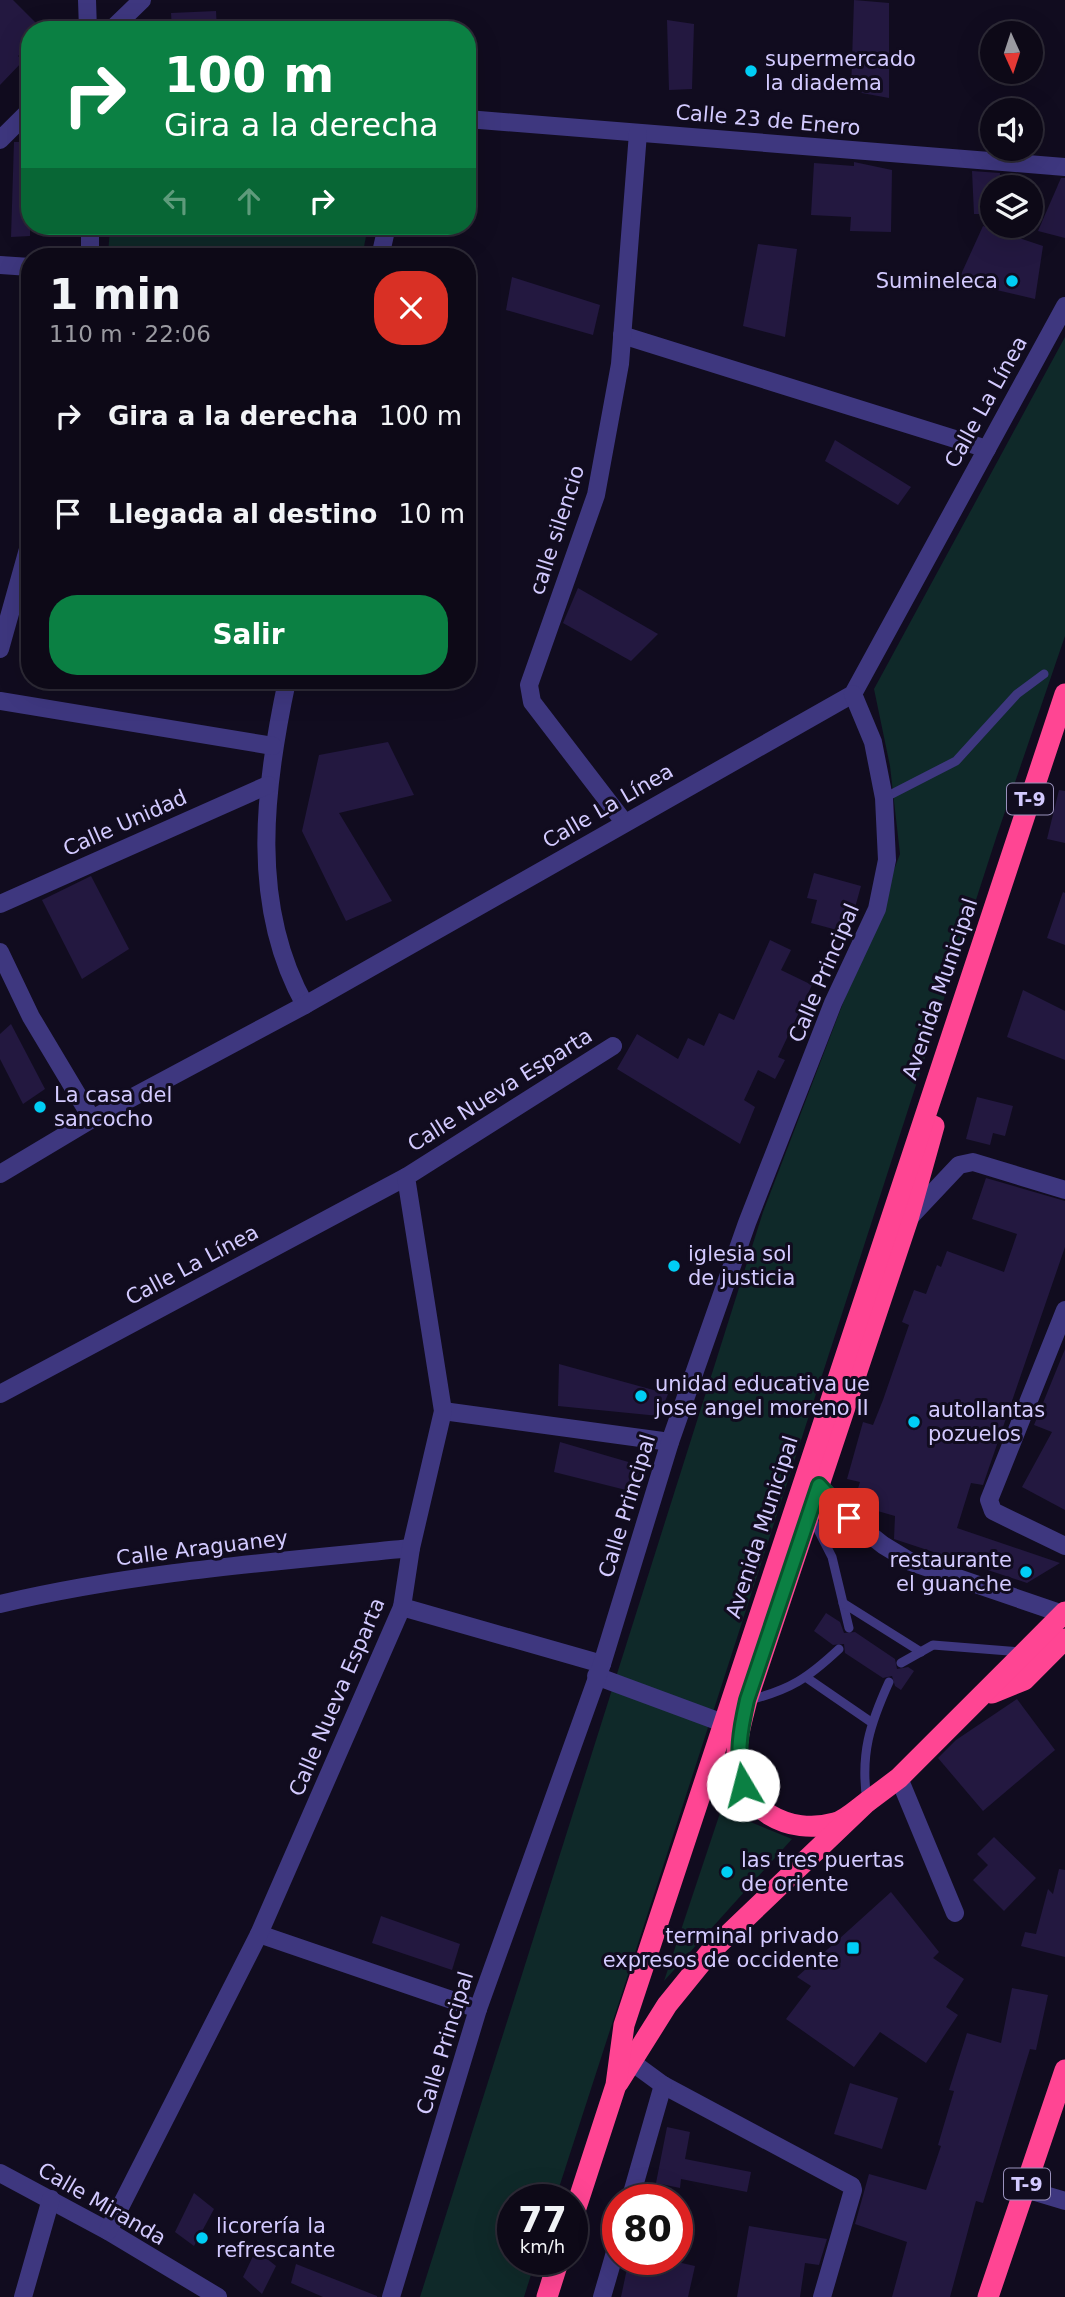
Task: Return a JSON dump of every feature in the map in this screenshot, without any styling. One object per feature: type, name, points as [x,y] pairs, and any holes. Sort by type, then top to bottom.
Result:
[{"type":"highway","name":"Avenida Municipal","points":[[867,1802],[837,1823],[800,1828],[770,1817],[755,1804],[743,1785],[737,1761],[739,1736],[747,1700],[908,1219],[935,1121],[1065,694]]},
{"type":"highway","name":"Avenida Municipal","points":[[584,2184],[616,2085],[624,2025],[723,1723],[1001,905],[1065,733]]},
{"type":"highway","name":"T-9","points":[[616,2085],[633,2063],[667,2005],[710,1952],[867,1802],[899,1778],[985,1695],[1064,1613]]},
{"type":"highway","name":"T-9","points":[[985,1695],[1024,1680],[1065,1639]]},
{"type":"highway","name":"T-9","points":[[988,2297],[1065,2070]]},
{"type":"highway","points":[[547,2297],[554,2275]]},
{"type":"street","points":[[87,0],[88,21]]},
{"type":"street","points":[[120,21],[142,0]]},
{"type":"street","points":[[0,140],[21,119]]},
{"type":"street","name":"Calle 23 de Enero","points":[[476,120],[1065,167]]},
{"type":"street","name":"calle silencio","points":[[624,822],[532,702],[529,685],[596,495],[620,364],[638,133]]},
{"type":"street","points":[[0,265],[21,266]]},
{"type":"street","name":"Calle La Línea","points":[[0,1174],[92,1119],[305,1005],[853,694],[1065,306]]},
{"type":"street","points":[[622,335],[987,449]]},
{"type":"street","points":[[0,649],[21,574]]},
{"type":"street","points":[[286,689],[273,746],[266,828],[272,924],[305,1005]]},
{"type":"street","name":"Calle Principal","points":[[391,2297],[478,2009],[599,1670],[670,1442],[747,1223],[833,1003],[877,909],[887,860],[884,798],[873,743],[853,694]]},
{"type":"street","points":[[0,701],[273,746]]},
{"type":"street","name":"Calle Unidad","points":[[0,904],[268,785]]},
{"type":"street","points":[[0,952],[31,1017],[92,1119]]},
{"type":"street","name":"Calle Nueva Esparta","points":[[108,2231],[259,1934],[402,1607],[411,1548],[443,1411],[406,1177],[613,1046]]},
{"type":"street","points":[[908,1219],[958,1166],[973,1162],[1064,1186]]},
{"type":"street","name":"Calle La Línea","points":[[0,1394],[406,1177]]},
{"type":"street","points":[[1065,1310],[989,1500],[993,1511],[1065,1546]]},
{"type":"street","points":[[443,1411],[670,1442]]},
{"type":"street","points":[[819,1485],[849,1518],[883,1545],[911,1562],[1064,1613]]},
{"type":"street","name":"Calle Araguaney","points":[[0,1604],[58,1590],[191,1570],[411,1548]]},
{"type":"street","points":[[402,1607],[599,1670],[723,1723]]},
{"type":"street","points":[[899,1778],[955,1913]]},
{"type":"street","points":[[259,1934],[478,2009]]},
{"type":"street","points":[[633,2063],[663,2085],[852,2186],[822,2297]]},
{"type":"street","points":[[635,2184],[663,2085]]},
{"type":"street","name":"Calle Miranda","points":[[0,2173],[108,2231],[218,2297]]},
{"type":"street","points":[[1026,2189],[1065,2201]]},
{"type":"street","points":[[23,2297],[51,2199]]},
{"type":"street","points":[[602,2297],[608,2275]]},
{"type":"lane","points":[[884,798],[956,761],[1017,694],[1044,674]]},
{"type":"lane","points":[[810,1512],[832,1558],[849,1628]]},
{"type":"lane","points":[[843,1603],[921,1652]]},
{"type":"lane","points":[[901,1663],[933,1645],[1026,1652]]},
{"type":"lane","points":[[747,1700],[780,1693],[807,1678],[839,1649]]},
{"type":"lane","points":[[807,1678],[871,1722]]},
{"type":"lane","points":[[867,1802],[863,1770],[871,1722],[889,1682]]},
{"type":"green space","points":[[109,235],[366,235],[364,248],[109,248]]},
{"type":"green space","points":[[1065,337],[1065,636],[997,835],[560,2184],[497,2184],[497,2275],[531,2275],[524,2297],[420,2297],[763,1212],[900,854],[890,766],[874,689]]},
{"type":"green space","points":[[721,1810],[792,1839],[664,1981]]},
{"type":"building","points":[[0,0],[13,0],[34,21],[21,21],[21,53],[18,56],[21,63],[0,85]]},
{"type":"building","points":[[854,0],[889,3],[889,98],[851,91]]},
{"type":"building","points":[[216,11],[217,21],[171,21],[171,13]]},
{"type":"building","points":[[667,20],[694,24],[692,89],[669,90]]},
{"type":"building","points":[[14,142],[21,142],[21,235],[30,236],[11,237]]},
{"type":"building","points":[[854,162],[892,170],[891,232],[850,231],[851,217],[811,215],[814,163],[854,166]]},
{"type":"building","points":[[972,171],[1000,173],[980,175],[980,214],[974,214]]},
{"type":"building","points":[[1061,178],[1065,178],[1065,238],[1043,232],[1043,219]]},
{"type":"building","points":[[980,233],[980,238],[1019,238],[1043,246],[1035,299],[958,281]]},
{"type":"building","points":[[758,244],[797,249],[785,337],[743,326]]},
{"type":"building","points":[[512,277],[600,305],[593,335],[506,310]]},
{"type":"building","points":[[835,440],[911,487],[898,505],[825,461]]},
{"type":"building","points":[[578,588],[658,634],[631,661],[563,623]]},
{"type":"building","points":[[388,742],[414,795],[339,813],[392,901],[346,921],[302,831],[319,755]]},
{"type":"building","points":[[1059,790],[1065,791],[1065,843],[1047,839]]},
{"type":"building","points":[[814,873],[861,886],[848,933],[811,923],[817,900],[807,898]]},
{"type":"building","points":[[91,876],[129,949],[82,979],[42,900]]},
{"type":"building","points":[[1063,892],[1065,893],[1065,945],[1047,938]]},
{"type":"building","points":[[770,940],[791,950],[781,970],[812,985],[778,1057],[785,1060],[775,1079],[758,1070],[744,1100],[755,1107],[740,1144],[617,1069],[637,1034],[678,1059],[688,1038],[704,1046],[719,1013],[734,1020]]},
{"type":"building","points":[[1023,990],[1065,1011],[1065,1060],[1007,1037]]},
{"type":"building","points":[[11,1024],[45,1089],[23,1104],[0,1059],[0,1034]]},
{"type":"building","points":[[977,1097],[1013,1106],[1005,1136],[993,1133],[990,1145],[966,1139]]},
{"type":"building","points":[[986,1178],[1065,1201],[1065,1247],[983,1485],[971,1483],[957,1528],[1060,1563],[1027,1583],[894,1539],[895,1516],[853,1504],[860,1482],[847,1479],[863,1422],[873,1425],[883,1400],[909,1325],[902,1322],[914,1290],[926,1294],[937,1265],[941,1267],[947,1251],[1004,1272],[1017,1234],[972,1219]]},
{"type":"building","points":[[1065,1349],[1065,1510],[1022,1487],[1052,1432],[1034,1425]]},
{"type":"building","points":[[559,1364],[668,1394],[659,1416],[558,1406]]},
{"type":"building","points":[[560,1442],[642,1466],[630,1491],[554,1472]]},
{"type":"building","points":[[826,1613],[840,1622],[844,1633],[855,1632],[895,1659],[897,1669],[908,1667],[914,1671],[901,1690],[895,1686],[892,1676],[883,1678],[845,1653],[844,1644],[833,1645],[814,1631]]},
{"type":"building","points":[[1017,1699],[1055,1750],[983,1811],[938,1758],[956,1740]]},
{"type":"building","points":[[994,1837],[1036,1878],[1004,1911],[973,1880],[988,1865],[977,1854]]},
{"type":"building","points":[[1059,1869],[1065,1870],[1065,1957],[1021,1946],[1025,1932],[1036,1934],[1048,1889],[1053,1894]]},
{"type":"building","points":[[891,1892],[939,1952],[933,1958],[964,1979],[946,2007],[958,2015],[926,2063],[880,2032],[854,2067],[786,2019],[811,1986],[797,1977]]},
{"type":"building","points":[[381,1916],[460,1944],[452,1970],[372,1943]]},
{"type":"building","points":[[1012,1988],[1048,1995],[1036,2050],[1030,2049],[983,2203],[976,2201],[950,2297],[892,2297],[907,2242],[855,2224],[869,2174],[926,2190],[941,2146],[938,2145],[954,2091],[949,2090],[967,2033],[1001,2043]]},
{"type":"building","points":[[850,2083],[898,2098],[882,2149],[834,2134]]},
{"type":"building","points":[[667,2127],[690,2132],[685,2159],[751,2172],[747,2192],[681,2179],[680,2184],[656,2183]]},
{"type":"building","points":[[194,2193],[214,2209],[194,2246],[175,2232]]},
{"type":"building","points":[[749,2226],[827,2239],[819,2265],[805,2263],[800,2297],[737,2297]]},
{"type":"building","points":[[256,2250],[276,2266],[262,2294],[243,2277]]},
{"type":"building","points":[[296,2264],[377,2297],[323,2297],[291,2283]]},
{"type":"building","points":[[626,2275],[693,2275],[688,2297],[621,2297]]},
{"type":"place","name":"supermercado la diadema","points":[[751,71]]},
{"type":"place","name":"Sumineleca","points":[[1012,281]]},
{"type":"place","name":"La casa del sancocho","points":[[40,1107]]},
{"type":"place","name":"iglesia sol de justicia","points":[[674,1266]]},
{"type":"place","name":"unidad educativa ue jose angel moreno II","points":[[641,1396]]},
{"type":"place","name":"autollantas pozuelos","points":[[914,1422]]},
{"type":"place","name":"restaurante el guanche","points":[[1026,1572]]},
{"type":"place","name":"las tres puertas de oriente","points":[[727,1872]]},
{"type":"place","name":"terminal privado expresos de occidente","points":[[853,1948]]},
{"type":"place","name":"licorería la refrescante","points":[[202,2238]]},
{"type":"route","points":[[743,1785],[737,1761],[747,1700],[819,1485],[849,1518]]}]
